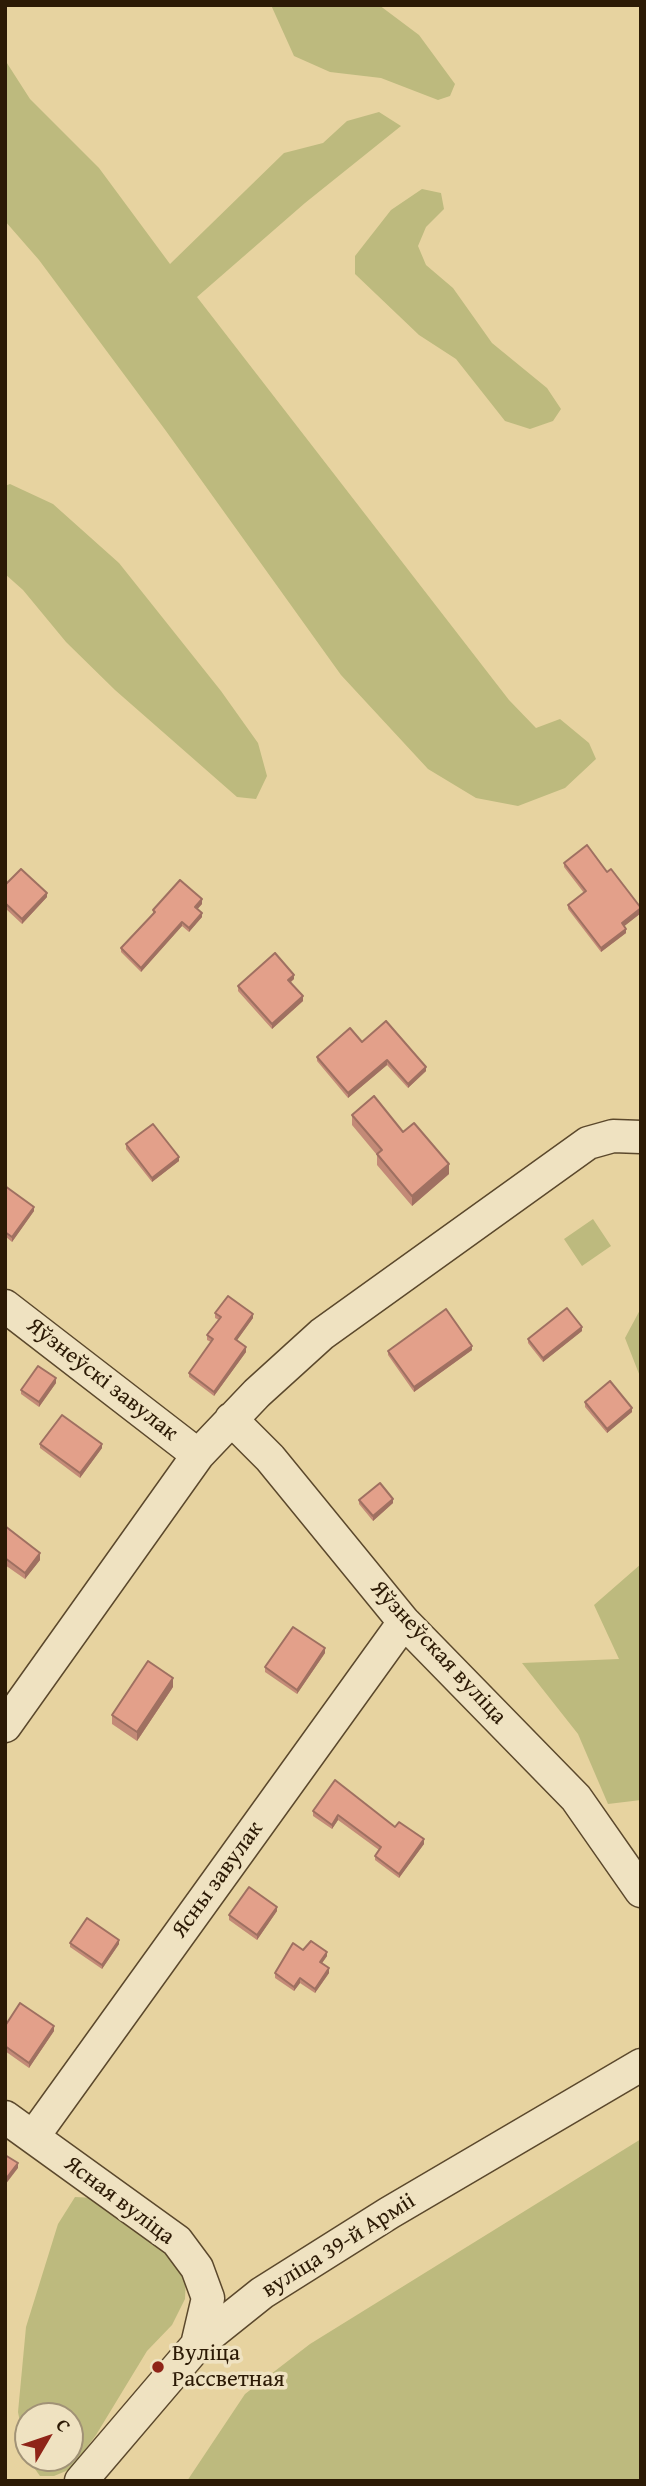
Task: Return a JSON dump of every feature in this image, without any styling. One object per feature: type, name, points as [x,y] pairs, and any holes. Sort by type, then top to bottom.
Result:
[{"type":"street","points":[[5,1726],[198,1455],[231,1419],[322,1334],[588,1143],[613,1136],[641,1137]]},
{"type":"street","name":"Яўзнеўскі завулак","points":[[5,1306],[198,1455]]},
{"type":"street","name":"Яўзнеўская вуліца","points":[[231,1419],[270,1458],[404,1622],[576,1798],[641,1891]]},
{"type":"street","name":"Ясны завулак","points":[[33,2137],[404,1622]]},
{"type":"street","name":"вуліца 39-й Арміі","points":[[82,2481],[197,2345],[273,2286],[389,2213],[641,2065]]},
{"type":"street","name":"Ясная вуліца","points":[[5,2117],[177,2241],[197,2268],[208,2298],[197,2345]]},
{"type":"shaded area","points":[[271,5],[379,5],[419,35],[455,84],[450,96],[438,100],[381,78],[330,72],[294,56]]},
{"type":"shaded area","points":[[5,60],[30,99],[99,168],[170,264],[284,153],[323,143],[347,121],[379,112],[401,126],[305,203],[197,297],[509,700],[536,728],[560,719],[589,743],[596,759],[565,788],[518,806],[476,798],[428,769],[341,675],[166,431],[39,260],[5,221]]},
{"type":"shaded area","points":[[422,189],[441,193],[444,209],[426,227],[418,246],[426,265],[453,288],[492,343],[547,388],[561,409],[553,421],[530,429],[505,421],[456,359],[419,335],[355,274],[355,256],[391,210]]},
{"type":"shaded area","points":[[10,484],[53,504],[119,563],[221,691],[258,743],[267,776],[256,799],[237,797],[115,690],[66,642],[23,590],[5,574],[5,486]]},
{"type":"shaded area","points":[[593,1219],[611,1246],[582,1266],[564,1239]]},
{"type":"shaded area","points":[[641,1308],[641,1379],[625,1338]]},
{"type":"shaded area","points":[[641,1564],[641,1800],[608,1804],[578,1734],[522,1663],[619,1659],[594,1605]]},
{"type":"shaded area","points":[[641,2139],[641,2481],[187,2481],[245,2394],[310,2344]]},
{"type":"shaded area","points":[[75,2197],[95,2198],[177,2259],[186,2275],[185,2299],[172,2325],[147,2351],[84,2451],[84,2402],[19,2402],[26,2327],[58,2224]]},
{"type":"shaded area","points":[[37,2472],[64,2472],[54,2476],[40,2476]]},
{"type":"building","points":[[587,845],[607,872],[611,869],[641,908],[622,923],[626,929],[601,948],[568,905],[586,891],[564,863]]},
{"type":"building","points":[[21,869],[47,893],[22,919],[5,903],[5,885]]},
{"type":"building","points":[[180,880],[202,899],[195,907],[202,913],[189,928],[182,922],[141,968],[121,948]]},
{"type":"building","points":[[275,953],[294,975],[288,980],[303,996],[272,1024],[238,986]]},
{"type":"building","points":[[386,1021],[426,1067],[408,1084],[387,1060],[348,1093],[317,1057],[350,1028],[362,1042]]},
{"type":"building","points":[[374,1096],[403,1132],[414,1123],[449,1164],[412,1196],[377,1154],[382,1150],[352,1115]]},
{"type":"building","points":[[153,1124],[179,1157],[152,1178],[126,1144]]},
{"type":"building","points":[[5,1186],[34,1207],[12,1237],[5,1232]]},
{"type":"building","points":[[228,1296],[253,1314],[235,1339],[246,1347],[214,1392],[189,1373],[213,1339],[207,1335],[221,1317],[215,1313]]},
{"type":"building","points":[[567,1308],[582,1327],[543,1358],[528,1339]]},
{"type":"building","points":[[446,1309],[472,1346],[414,1387],[388,1351]]},
{"type":"building","points":[[38,1366],[56,1378],[39,1402],[21,1390]]},
{"type":"building","points":[[610,1381],[632,1408],[607,1429],[585,1402]]},
{"type":"building","points":[[62,1415],[102,1444],[80,1473],[40,1444]]},
{"type":"building","points":[[380,1483],[393,1499],[373,1516],[359,1500]]},
{"type":"building","points":[[5,1526],[40,1553],[25,1573],[5,1558]]},
{"type":"building","points":[[293,1627],[325,1648],[297,1690],[265,1667]]},
{"type":"building","points":[[148,1661],[173,1678],[137,1732],[112,1715]]},
{"type":"building","points":[[335,1780],[395,1827],[399,1822],[424,1839],[399,1874],[375,1856],[381,1847],[338,1815],[332,1825],[313,1811]]},
{"type":"building","points":[[249,1887],[277,1907],[257,1935],[229,1915]]},
{"type":"building","points":[[87,1918],[119,1940],[102,1965],[70,1943]]},
{"type":"building","points":[[311,1941],[327,1952],[320,1962],[329,1968],[315,1989],[300,1978],[294,1987],[275,1973],[293,1943],[303,1950]]},
{"type":"building","points":[[20,2003],[54,2026],[29,2063],[5,2046],[5,2026]]},
{"type":"building","points":[[5,2155],[18,2163],[5,2180]]},
{"type":"place","name":"Вуліца Рассветная","points":[[158,2367]]}]
